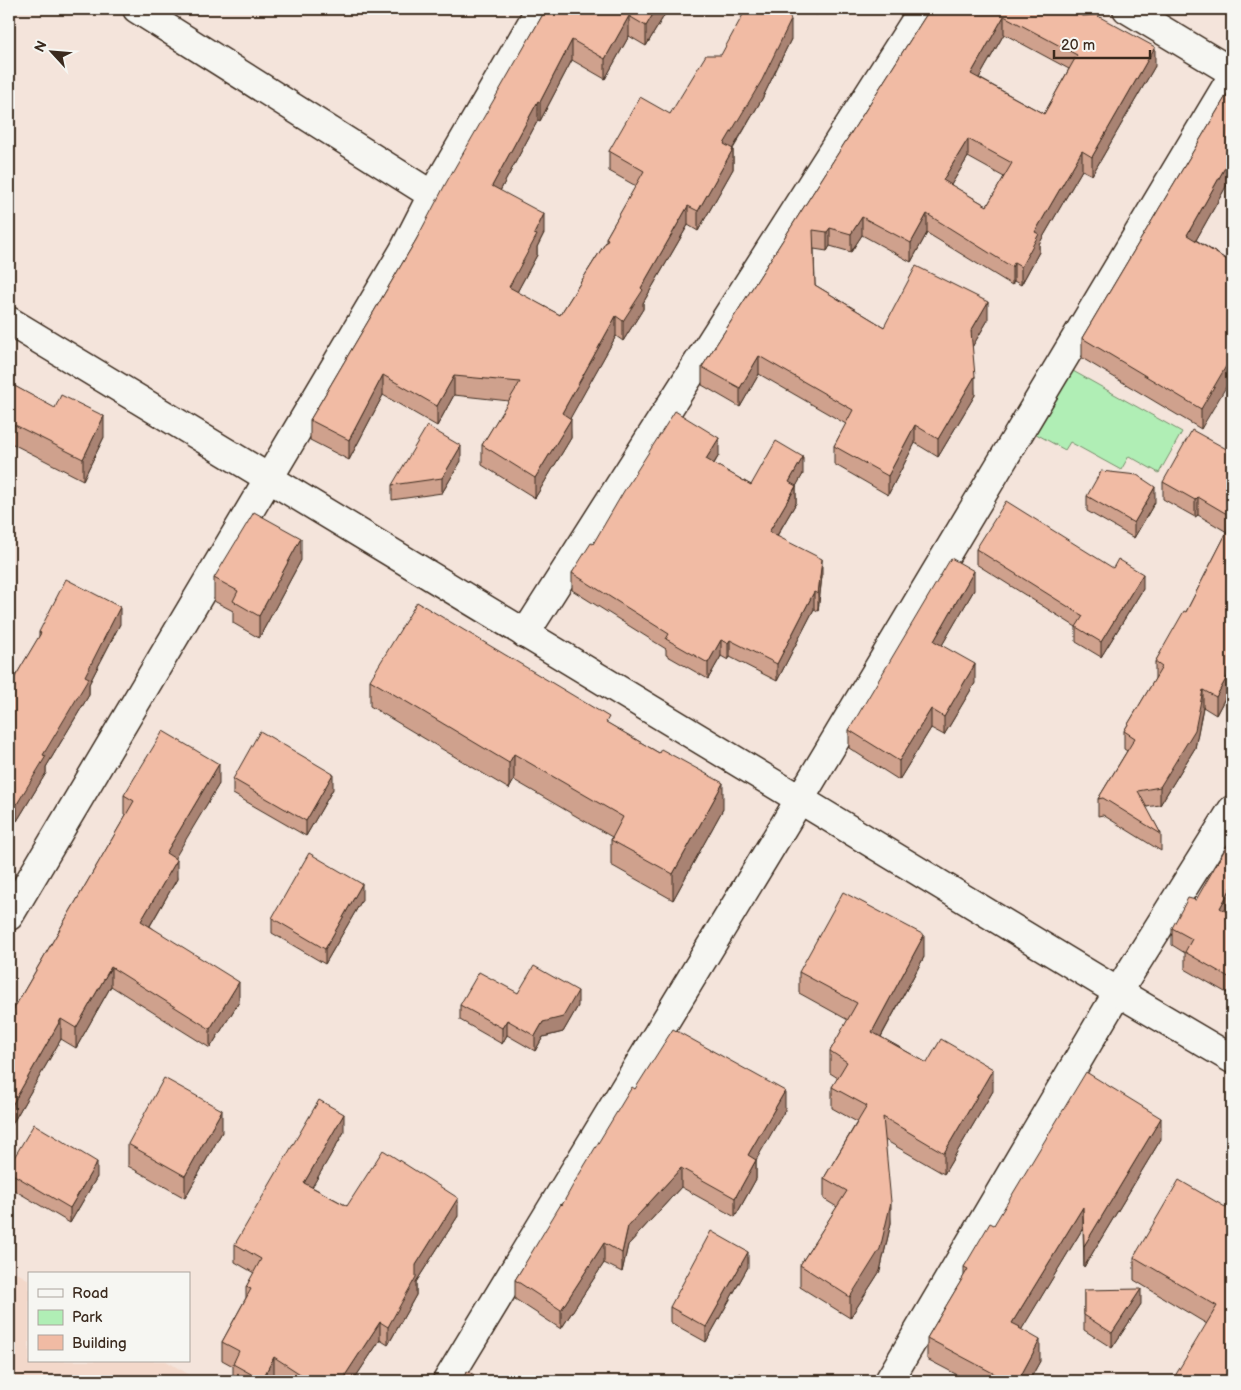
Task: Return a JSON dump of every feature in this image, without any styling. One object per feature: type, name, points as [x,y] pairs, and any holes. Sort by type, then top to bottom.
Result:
[{"type":"street","points":[[137,9],[432,195]]},
{"type":"street","points":[[9,916],[403,252],[432,195],[540,9]]},
{"type":"street","points":[[525,634],[923,9]]},
{"type":"street","points":[[1127,9],[1232,72]]},
{"type":"street","points":[[447,1381],[800,799],[1232,77]]},
{"type":"street","points":[[9,321],[1118,992],[1232,1059]]},
{"type":"street","points":[[889,1381],[1118,992],[1232,810]]},
{"type":"shaded area","points":[[9,1268],[28,1279],[28,1362],[168,1362],[200,1381],[9,1381]]},
{"type":"green space","points":[[1075,365],[1073,371],[1182,432],[1159,473],[1129,456],[1121,470],[1070,442],[1065,450],[1029,430]]},
{"type":"building","points":[[546,9],[656,9],[646,26],[629,16],[605,59],[572,40],[540,102],[538,101],[492,186],[544,214],[534,234],[537,235],[509,287],[560,315],[608,239],[606,238],[644,171],[609,151],[640,97],[670,114],[706,55],[721,55],[746,9],[787,9],[791,20],[762,80],[724,144],[733,149],[698,211],[688,206],[641,288],[643,290],[623,321],[616,316],[562,413],[571,419],[535,478],[482,445],[520,382],[454,376],[437,406],[383,375],[349,440],[310,420],[416,240],[446,183]]},
{"type":"building","points":[[930,9],[1070,9],[1083,16],[1096,15],[1155,47],[1092,157],[1082,151],[1035,232],[1039,234],[1021,267],[1014,263],[1012,267],[927,214],[911,243],[862,217],[851,234],[830,228],[827,232],[813,230],[815,285],[884,327],[916,266],[988,302],[971,331],[975,376],[938,439],[915,425],[888,476],[834,446],[853,410],[759,356],[740,388],[702,367]],"holes":[[[1004,16],[1077,55],[1044,114],[971,74]],[[968,139],[1012,163],[987,206],[943,180]]]},
{"type":"building","points":[[1232,86],[1232,155],[1187,235],[1232,263],[1232,343],[1228,350],[1232,352],[1232,356],[1201,409],[1082,338]]},
{"type":"building","points":[[9,383],[55,408],[61,395],[104,416],[83,459],[9,422]]},
{"type":"building","points":[[675,411],[719,438],[706,459],[751,485],[776,441],[803,457],[789,482],[796,486],[769,532],[822,559],[818,594],[814,592],[777,664],[730,640],[728,643],[721,640],[708,663],[666,639],[669,634],[572,573],[591,543],[593,544]]},
{"type":"building","points":[[427,426],[461,446],[442,478],[392,485]]},
{"type":"building","points":[[1192,430],[1232,452],[1232,517],[1198,497],[1195,500],[1163,482]]},
{"type":"building","points":[[1101,471],[1137,475],[1155,487],[1134,523],[1087,496]]},
{"type":"building","points":[[1006,501],[1113,568],[1118,559],[1143,574],[1101,642],[1076,627],[1083,616],[976,549]]},
{"type":"building","points":[[254,512],[301,538],[259,616],[233,601],[238,591],[214,578]]},
{"type":"building","points":[[1232,522],[1232,668],[1216,697],[1203,690],[1195,730],[1160,787],[1138,791],[1161,834],[1103,798],[1098,799],[1135,738],[1124,731],[1162,667],[1155,662],[1184,611],[1186,612]]},
{"type":"building","points":[[951,558],[974,571],[934,641],[975,664],[944,717],[931,709],[899,761],[849,730]]},
{"type":"building","points":[[66,579],[120,607],[85,676],[89,678],[43,755],[46,756],[17,804],[9,799],[9,687],[41,633],[39,632]]},
{"type":"building","points":[[417,602],[609,717],[606,722],[659,753],[661,749],[723,783],[673,874],[611,840],[623,817],[514,754],[509,763],[370,680]]},
{"type":"building","points":[[163,731],[219,764],[166,853],[177,860],[141,921],[239,982],[210,1029],[111,967],[76,1028],[61,1019],[11,1107],[9,1106],[9,1017],[134,801],[124,795]]},
{"type":"building","points":[[260,731],[333,774],[306,821],[233,779]]},
{"type":"building","points":[[1232,837],[1232,886],[1220,908],[1232,915],[1232,979],[1185,952],[1192,939],[1172,928],[1188,898],[1196,900]]},
{"type":"building","points":[[309,853],[362,884],[325,949],[272,918]]},
{"type":"building","points":[[843,892],[924,935],[872,1032],[927,1063],[941,1039],[993,1069],[944,1153],[883,1117],[891,1202],[880,1249],[850,1297],[800,1265],[847,1191],[824,1178],[867,1106],[832,1087],[847,1062],[830,1051],[857,1003],[799,972]]},
{"type":"building","points":[[534,966],[578,991],[563,1017],[543,1022],[535,1036],[507,1020],[502,1028],[460,1005],[479,972],[518,993]]},
{"type":"building","points":[[673,1029],[785,1091],[748,1155],[756,1160],[735,1198],[681,1168],[628,1226],[622,1253],[604,1243],[561,1310],[515,1280],[632,1087],[635,1089]]},
{"type":"building","points":[[1086,1072],[1161,1118],[1084,1246],[1083,1207],[1012,1323],[1040,1340],[1018,1381],[1008,1381],[927,1338],[968,1269],[964,1267],[990,1223],[994,1225]]},
{"type":"building","points":[[164,1078],[222,1110],[185,1176],[128,1144]]},
{"type":"building","points":[[319,1100],[344,1114],[304,1183],[347,1206],[383,1150],[458,1198],[416,1265],[416,1277],[388,1327],[380,1322],[346,1374],[347,1381],[311,1381],[274,1357],[262,1380],[233,1364],[239,1351],[222,1342],[251,1289],[246,1287],[261,1259],[235,1244]]},
{"type":"building","points":[[34,1124],[97,1162],[70,1208],[9,1172],[9,1166]]},
{"type":"building","points":[[1179,1180],[1232,1211],[1232,1381],[1172,1381],[1217,1306],[1134,1257]]},
{"type":"building","points":[[711,1231],[748,1252],[706,1327],[670,1307]]},
{"type":"building","points":[[1141,1289],[1112,1333],[1084,1315],[1084,1290]]},
{"type":"building","points":[[467,1371],[485,1381],[461,1381]]},
{"type":"building","points":[[739,1373],[755,1381],[734,1381]]},
{"type":"building","points":[[923,1375],[931,1381],[918,1381]]}]
